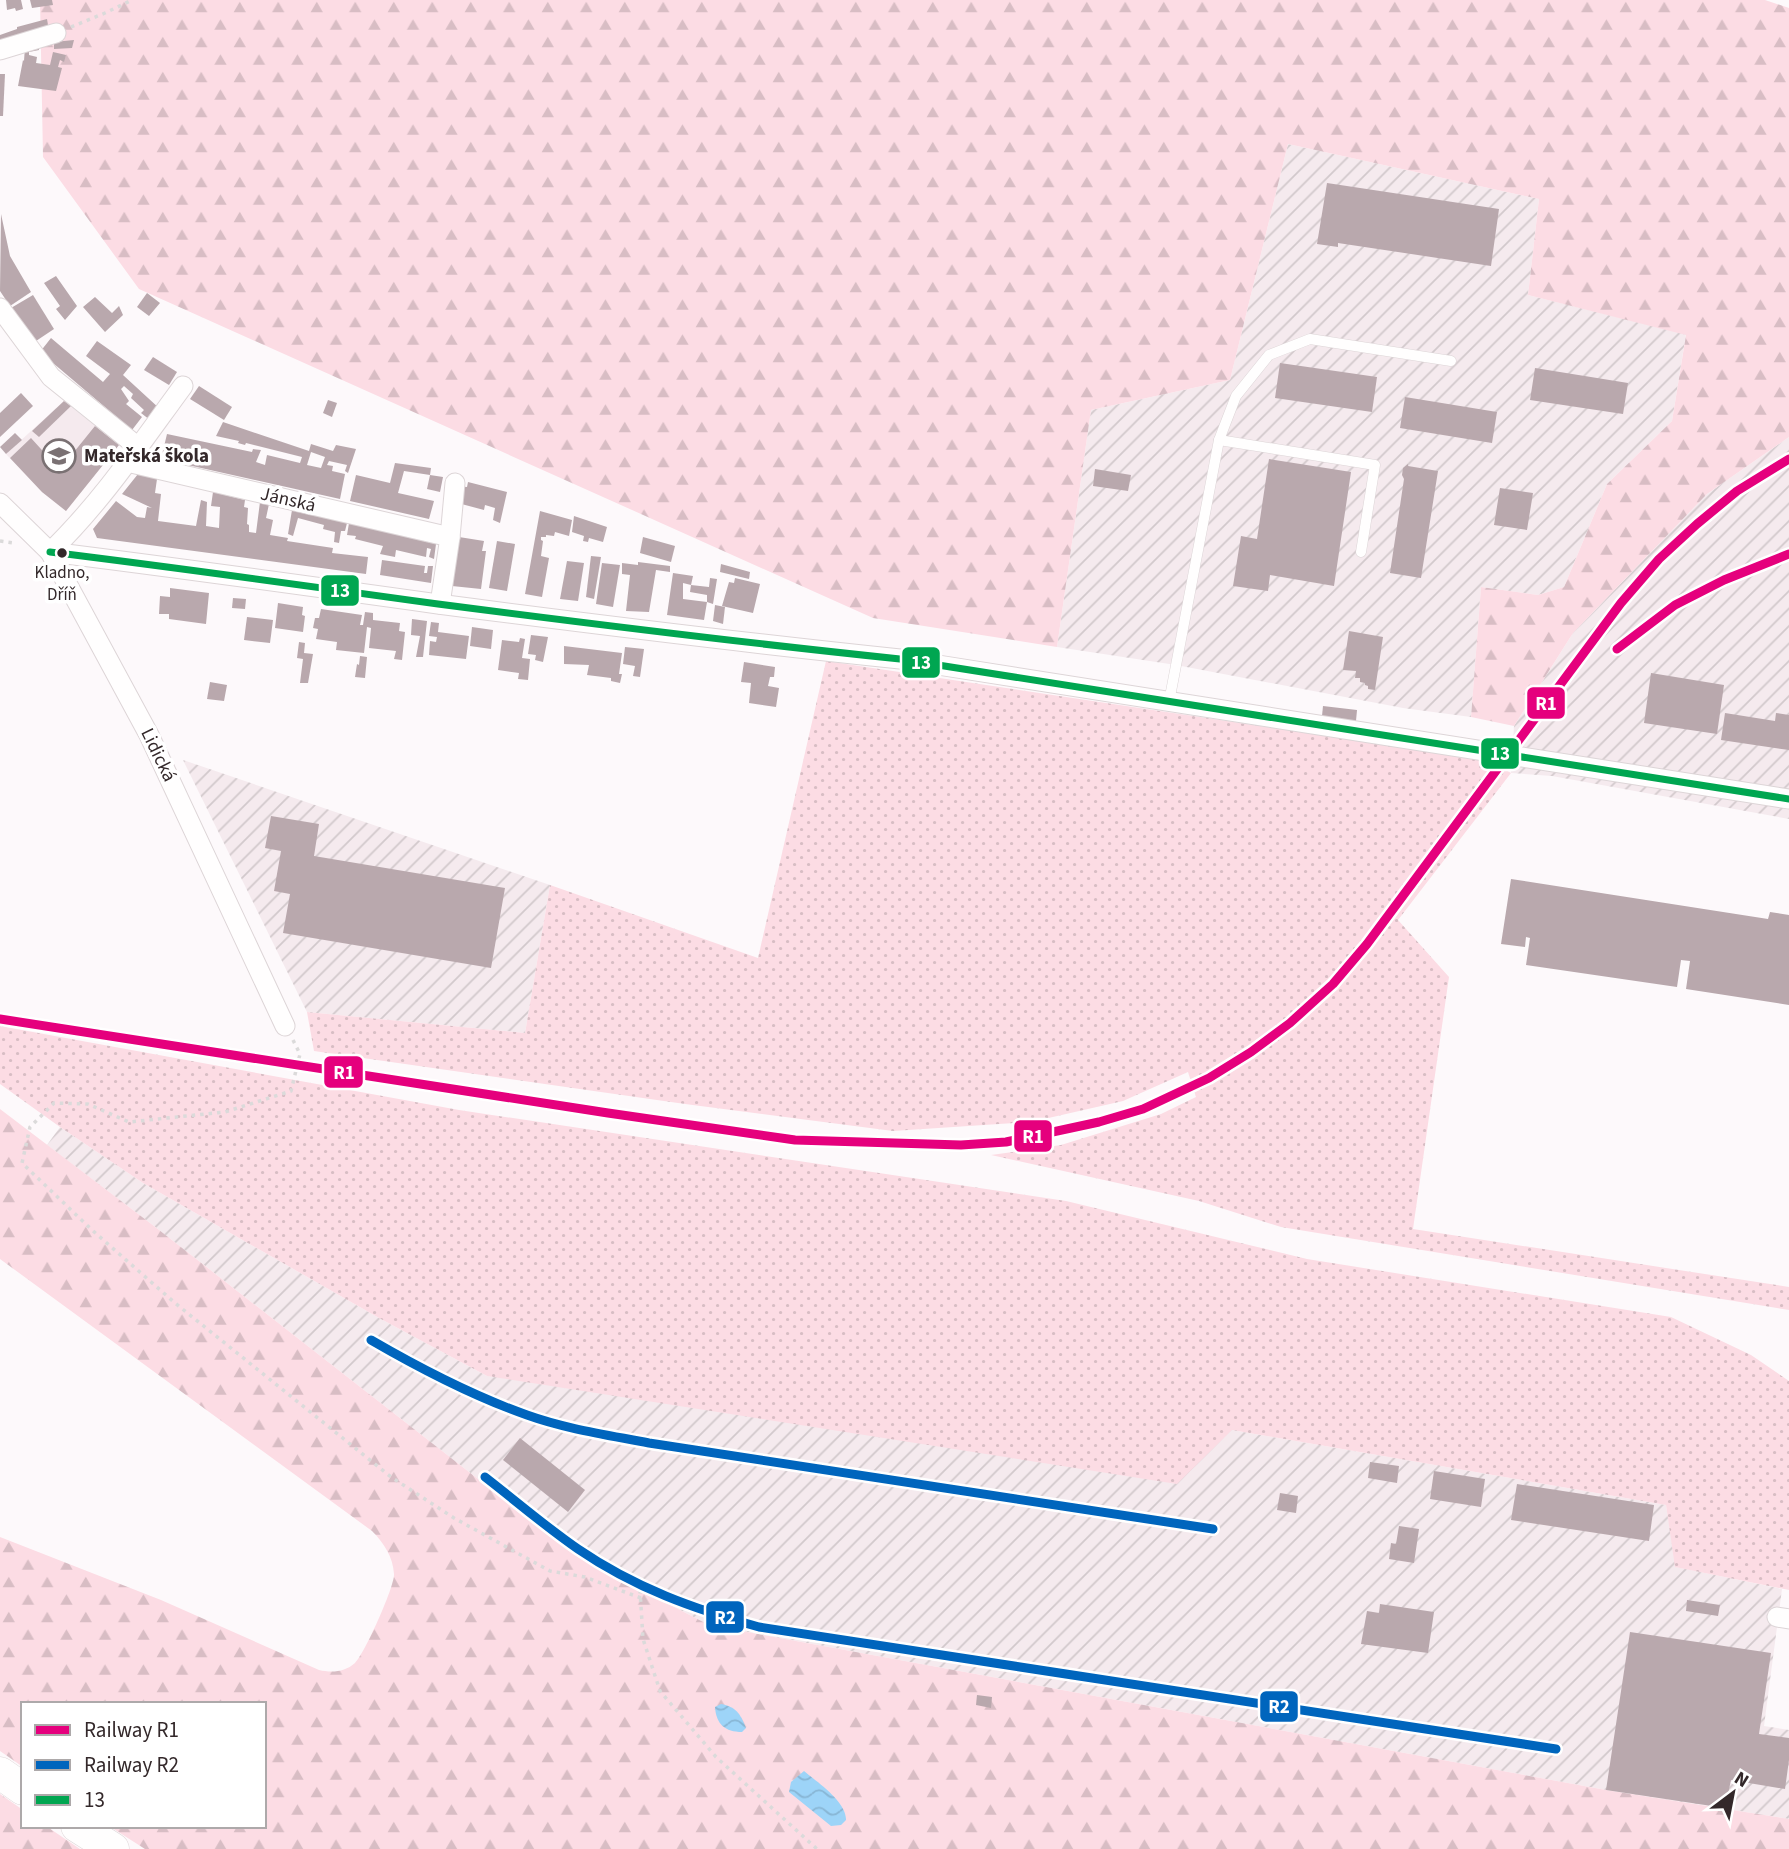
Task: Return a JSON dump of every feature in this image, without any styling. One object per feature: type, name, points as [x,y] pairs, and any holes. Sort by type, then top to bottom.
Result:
[{"type":"main road","points":[[0,1773],[21,1788]]},
{"type":"main road","points":[[80,1828],[113,1849]]},
{"type":"street","points":[[0,50],[56,33]]},
{"type":"street","name":"Jánská","points":[[0,308],[51,377],[133,454],[450,537]]},
{"type":"street","points":[[50,552],[72,530],[133,454],[183,386]]},
{"type":"street","points":[[440,604],[455,482]]},
{"type":"street","name":"Lidická","points":[[0,503],[50,552],[149,735],[285,1026]]},
{"type":"street","points":[[50,552],[749,643],[900,659],[1789,799]]},
{"type":"lane","points":[[1169,702],[1219,440],[1236,396],[1269,355],[1310,339],[1451,361]]},
{"type":"lane","points":[[1219,440],[1375,465],[1362,552]]},
{"type":"path","points":[[56,33],[132,0]]},
{"type":"path","points":[[0,541],[6,541]]},
{"type":"path","points":[[285,1026],[300,1054],[291,1091],[225,1112],[130,1122],[88,1104],[54,1103],[30,1127],[22,1163],[92,1230],[175,1303],[391,1477],[454,1518],[550,1571],[585,1577],[641,1598]]},
{"type":"path","points":[[640,1590],[643,1639],[660,1691],[716,1757],[817,1849]]},
{"type":"shaded area","points":[[1288,144],[1539,199],[1528,295],[1686,334],[1672,421],[1607,484],[1564,587],[1538,595],[1481,587],[1471,717],[1403,708],[1176,665],[1057,647],[1091,410],[1230,380]]},
{"type":"shaded area","name":"Mateřská škola","points":[[64,401],[119,445],[66,511],[42,492],[6,454]]},
{"type":"shaded area","points":[[1789,437],[1789,819],[1552,776],[1511,773],[1514,726],[1573,633],[1707,494]]},
{"type":"shaded area","points":[[183,760],[550,885],[525,1033],[307,1012]]},
{"type":"shaded area","points":[[60,1127],[143,1183],[379,1318],[487,1376],[1232,1430],[1666,1505],[1676,1567],[1782,1589],[1764,1726],[1789,1730],[1789,1819],[1606,1790],[709,1625],[578,1557],[47,1145]]},
{"type":"green space","points":[[40,0],[1765,0],[1789,8],[1789,437],[1707,494],[1573,633],[1514,726],[1471,717],[1481,587],[1538,595],[1564,587],[1607,484],[1672,421],[1686,335],[1528,295],[1539,199],[1288,144],[1230,380],[1091,410],[1057,647],[873,618],[139,289],[43,157]]},
{"type":"green space","points":[[826,661],[1488,760],[1511,773],[1398,920],[1449,977],[1413,1229],[1789,1287],[1789,1310],[1281,1227],[1199,1201],[991,1155],[1061,1145],[1161,1114],[1196,1097],[1188,1072],[1123,1101],[1031,1122],[893,1131],[314,1051],[307,1012],[525,1033],[550,885],[758,958]]},
{"type":"green space","points":[[0,1026],[459,1110],[1066,1201],[1307,1259],[1671,1317],[1751,1355],[1789,1381],[1789,1590],[1675,1567],[1666,1505],[1232,1430],[1177,1484],[487,1376],[379,1318],[143,1183],[0,1084]]},
{"type":"green space","points":[[0,1109],[578,1557],[709,1625],[1606,1790],[1789,1819],[1789,1849],[145,1849],[112,1828],[266,1828],[266,1702],[21,1702],[21,1766],[0,1751],[0,1537],[161,1600],[319,1670],[329,1671],[347,1668],[359,1657],[390,1592],[394,1574],[392,1562],[372,1531],[0,1259]]},
{"type":"green space","points":[[0,1794],[21,1809],[21,1828],[49,1828],[80,1849],[0,1849]]},
{"type":"water","points":[[721,1704],[734,1709],[739,1715],[746,1728],[742,1732],[722,1726],[715,1707]]},
{"type":"water","points":[[804,1771],[842,1806],[846,1820],[841,1825],[831,1826],[789,1792],[791,1782]]},
{"type":"building","points":[[6,0],[21,0],[23,9],[7,10]]},
{"type":"building","points":[[30,0],[52,0],[53,5],[32,8]]},
{"type":"building","points":[[47,19],[49,31],[0,45],[0,35]]},
{"type":"building","points":[[74,40],[72,48],[54,49],[54,42]]},
{"type":"building","points":[[39,43],[39,50],[29,52],[29,55],[37,57],[36,63],[50,65],[53,52],[66,55],[64,62],[60,60],[58,67],[62,68],[56,91],[18,86],[25,47]]},
{"type":"building","points":[[0,74],[5,74],[3,116],[0,116]]},
{"type":"building","points":[[1327,183],[1499,209],[1491,266],[1338,243],[1338,247],[1317,244]]},
{"type":"building","points":[[1,214],[10,256],[31,292],[10,306],[0,291]]},
{"type":"building","points":[[56,276],[77,306],[65,320],[56,309],[60,306],[44,283]]},
{"type":"building","points":[[147,293],[160,303],[149,316],[137,307]]},
{"type":"building","points":[[33,295],[54,329],[33,343],[11,308]]},
{"type":"building","points":[[95,297],[112,313],[119,306],[123,315],[105,332],[83,307]]},
{"type":"building","points":[[51,338],[103,382],[110,374],[86,356],[97,341],[131,365],[123,375],[160,409],[150,420],[141,413],[144,410],[131,398],[133,394],[124,386],[121,389],[129,401],[126,404],[142,417],[132,430],[40,352]]},
{"type":"building","points":[[153,357],[177,372],[169,385],[144,370]]},
{"type":"building","points":[[1280,363],[1377,377],[1372,412],[1275,398]]},
{"type":"building","points":[[1535,368],[1628,383],[1623,414],[1530,400]]},
{"type":"building","points":[[199,386],[232,407],[224,420],[190,399]]},
{"type":"building","points":[[21,393],[33,406],[0,437],[0,413]]},
{"type":"building","points":[[1405,397],[1497,412],[1492,443],[1400,428]]},
{"type":"building","points":[[328,400],[337,403],[332,417],[323,413]]},
{"type":"building","points":[[64,401],[71,406],[39,437],[32,431]]},
{"type":"building","points":[[223,422],[309,451],[311,444],[333,451],[336,445],[356,449],[348,473],[345,471],[347,465],[329,461],[327,465],[333,466],[332,471],[345,474],[340,499],[161,459],[167,434],[252,452],[253,449],[261,450],[256,462],[265,465],[267,455],[300,463],[302,457],[216,436]],"holes":[[[311,452],[325,457],[321,468],[307,465]]]},
{"type":"building","name":"Mateřská škola","points":[[95,426],[119,445],[66,511],[42,492],[10,458],[31,438],[50,459],[63,443],[74,452]]},
{"type":"building","points":[[15,433],[22,440],[6,454],[0,447]]},
{"type":"building","points":[[1269,459],[1351,472],[1334,586],[1270,575],[1268,591],[1233,586],[1241,536],[1257,539]]},
{"type":"building","points":[[395,463],[431,468],[430,475],[404,471],[398,493],[434,501],[429,519],[350,501],[356,475],[390,483]]},
{"type":"building","points":[[1408,464],[1438,471],[1421,578],[1390,573],[1404,479],[1403,468]]},
{"type":"building","points":[[1095,469],[1131,475],[1128,491],[1093,486]]},
{"type":"building","points":[[138,474],[157,479],[155,493],[161,494],[158,521],[196,526],[201,500],[207,502],[206,526],[219,528],[220,507],[211,506],[213,492],[245,500],[249,532],[256,533],[260,502],[269,504],[266,518],[273,520],[270,535],[288,538],[287,541],[333,548],[332,553],[368,557],[366,574],[97,538],[93,529],[116,501],[137,517],[145,518],[147,507],[152,508],[122,494]]},
{"type":"building","points":[[430,475],[443,477],[440,492],[427,489]]},
{"type":"building","points":[[468,482],[507,492],[500,523],[493,520],[495,508],[485,505],[484,510],[454,502],[457,486],[467,487]]},
{"type":"building","points":[[1500,488],[1533,493],[1527,530],[1494,525]]},
{"type":"building","points":[[292,510],[347,523],[345,531],[341,531],[339,543],[334,542],[335,532],[323,529],[324,525],[298,518],[293,536],[288,534]]},
{"type":"building","points":[[540,511],[572,520],[569,536],[555,532],[554,536],[541,537],[541,556],[549,558],[542,597],[525,594]]},
{"type":"building","points":[[574,516],[607,527],[603,542],[589,538],[588,542],[583,541],[584,536],[572,532]]},
{"type":"building","points":[[349,523],[436,544],[434,559],[429,557],[431,549],[427,548],[426,557],[396,550],[395,557],[380,554],[383,546],[347,535]]},
{"type":"building","points":[[459,537],[484,541],[482,551],[486,551],[481,589],[452,586]]},
{"type":"building","points":[[643,537],[675,546],[671,562],[640,553]]},
{"type":"building","points":[[497,541],[515,544],[507,591],[489,588]]},
{"type":"building","points":[[591,556],[601,557],[594,599],[586,597]]},
{"type":"building","points":[[382,560],[425,566],[424,573],[427,573],[428,566],[433,566],[431,583],[380,575]]},
{"type":"building","points":[[567,561],[584,563],[578,601],[560,599]]},
{"type":"building","points":[[638,562],[670,566],[670,572],[656,570],[649,612],[626,611],[630,575],[622,574],[622,563],[638,565]]},
{"type":"building","points":[[602,563],[620,565],[613,607],[596,604]]},
{"type":"building","points":[[721,564],[750,572],[749,579],[720,572]]},
{"type":"building","points":[[673,573],[693,576],[691,585],[683,583],[683,599],[707,602],[704,620],[667,615]]},
{"type":"building","points":[[710,578],[717,579],[713,604],[707,602],[707,595],[690,592],[691,585],[709,587]]},
{"type":"building","points":[[735,578],[760,584],[753,613],[722,606],[729,582],[734,583]]},
{"type":"building","points":[[170,588],[209,593],[206,624],[169,619],[169,614],[159,614],[160,596],[170,597]]},
{"type":"building","points":[[233,598],[246,599],[245,609],[232,608]]},
{"type":"building","points":[[278,603],[303,607],[303,632],[275,628]]},
{"type":"building","points":[[715,605],[725,607],[723,624],[713,621]]},
{"type":"building","points":[[321,609],[362,615],[360,625],[363,625],[365,612],[373,613],[373,620],[400,623],[399,631],[405,632],[402,660],[394,659],[396,651],[369,648],[371,628],[367,627],[364,653],[336,650],[337,642],[316,639],[318,629],[313,628]]},
{"type":"building","points":[[247,617],[273,620],[270,643],[244,640]]},
{"type":"building","points":[[412,619],[427,621],[423,657],[416,657],[420,636],[411,635]]},
{"type":"building","points":[[431,622],[439,623],[438,632],[469,636],[466,659],[429,655],[430,641],[436,642],[437,637],[429,636]]},
{"type":"building","points":[[472,627],[493,630],[491,649],[470,646]]},
{"type":"building","points":[[1349,631],[1383,637],[1375,690],[1368,689],[1365,683],[1360,682],[1360,678],[1355,678],[1356,671],[1343,670]]},
{"type":"building","points":[[531,635],[548,637],[543,662],[535,660],[536,655],[528,654]]},
{"type":"building","points":[[520,638],[525,639],[522,658],[530,659],[528,680],[518,679],[519,673],[498,670],[502,640],[519,642]]},
{"type":"building","points":[[299,642],[305,643],[304,653],[313,654],[308,683],[300,683],[303,659],[297,658]]},
{"type":"building","points":[[564,646],[622,653],[620,683],[611,681],[611,678],[587,675],[589,665],[564,664]]},
{"type":"building","points":[[625,647],[644,649],[640,677],[633,676],[635,666],[623,664]]},
{"type":"building","points":[[360,656],[367,657],[365,678],[355,677]]},
{"type":"building","points":[[744,662],[775,667],[774,677],[770,677],[768,686],[779,688],[776,707],[749,703],[751,683],[741,682]]},
{"type":"building","points":[[1651,673],[1724,685],[1717,734],[1644,723]]},
{"type":"building","points":[[210,682],[227,685],[224,701],[207,699]]},
{"type":"building","points":[[1323,706],[1357,710],[1356,721],[1322,716]]},
{"type":"building","points":[[1725,713],[1775,721],[1776,713],[1789,715],[1789,750],[1721,740]]},
{"type":"building","points":[[271,816],[319,824],[314,856],[505,888],[491,968],[283,933],[290,894],[274,891],[281,851],[265,848]]},
{"type":"building","points":[[1511,879],[1768,919],[1770,912],[1789,915],[1789,1005],[1686,989],[1690,961],[1681,960],[1677,987],[1526,965],[1530,938],[1526,937],[1525,947],[1501,944]]},
{"type":"building","points":[[520,1438],[585,1490],[568,1512],[503,1460]]},
{"type":"building","points":[[1370,1462],[1399,1466],[1397,1483],[1368,1478]]},
{"type":"building","points":[[1434,1471],[1485,1479],[1481,1507],[1430,1499]]},
{"type":"building","points":[[1517,1484],[1654,1505],[1649,1541],[1511,1520]]},
{"type":"building","points":[[1280,1493],[1298,1496],[1296,1513],[1277,1510]]},
{"type":"building","points":[[1399,1526],[1419,1529],[1414,1563],[1389,1559],[1391,1543],[1396,1544]]},
{"type":"building","points":[[1687,1600],[1720,1605],[1718,1616],[1686,1611]]},
{"type":"building","points":[[1380,1604],[1434,1612],[1428,1653],[1361,1644],[1367,1611],[1379,1613]]},
{"type":"building","points":[[1630,1632],[1771,1653],[1759,1734],[1789,1738],[1785,1789],[1731,1780],[1725,1808],[1606,1790]]},
{"type":"building","points":[[977,1695],[992,1697],[991,1708],[976,1705]]},
{"type":"rail line","name":"R1","points":[[0,1019],[795,1140],[961,1145],[1006,1142],[1099,1122],[1143,1109],[1209,1078],[1251,1052],[1290,1023],[1333,984],[1367,944],[1621,603],[1659,559],[1737,491],[1789,459]]},
{"type":"rail line","name":"R1","points":[[1617,649],[1675,605],[1724,580],[1789,554]]},
{"type":"rail line","name":"R2","points":[[371,1340],[467,1391],[527,1415],[572,1428],[649,1443],[1213,1529]]},
{"type":"rail line","name":"R2","points":[[485,1477],[566,1541],[599,1563],[688,1605],[759,1627],[1556,1749]]},
{"type":"transit line","name":"13","points":[[50,552],[554,619],[900,659],[1789,799]]},
{"type":"place","name":"Mateřská škola","points":[[59,456]]},
{"type":"place","name":"Kladno, Dříň","points":[[62,553]]}]
